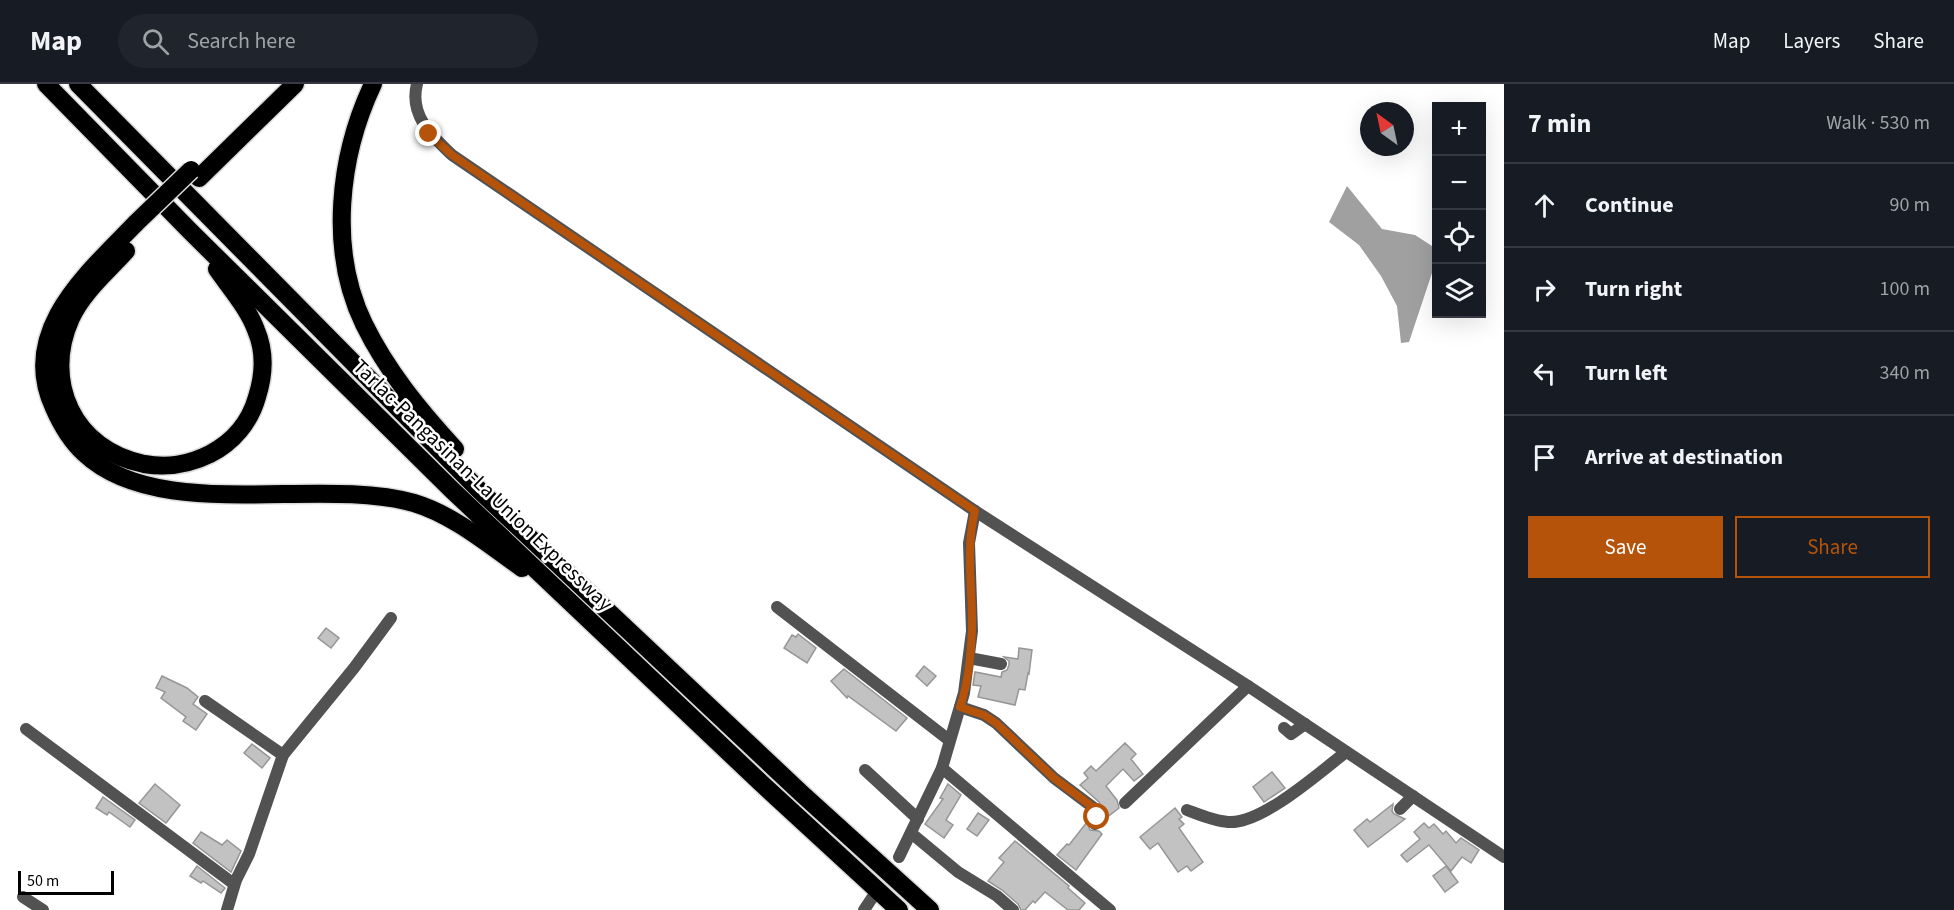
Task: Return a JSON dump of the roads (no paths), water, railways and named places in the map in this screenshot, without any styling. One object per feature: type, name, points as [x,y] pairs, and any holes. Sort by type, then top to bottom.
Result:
[{"type":"highway","name":"Tarlac-Pangasinan-La Union Expressway","points":[[46,84],[190,231],[452,490],[761,783],[899,910]]},
{"type":"highway","name":"Tarlac-Pangasinan-La Union Expressway","points":[[78,84],[478,489],[784,777],[930,910]]},
{"type":"highway","points":[[280,84],[195,174],[140,228],[92,269],[64,302],[52,324],[45,352],[45,368],[53,405],[66,431],[84,453],[108,470],[141,484],[183,492],[336,494],[370,496],[414,503],[454,521],[529,572],[551,582]]},
{"type":"highway","points":[[195,174],[295,84]]},
{"type":"highway","points":[[373,84],[354,133],[345,171],[342,211],[344,254],[353,297],[364,324],[385,362],[424,415],[469,465],[478,489]]},
{"type":"highway","points":[[140,228],[76,309],[63,340],[59,368],[69,408],[80,426],[94,441],[116,456],[159,466],[177,466],[199,460],[231,441],[247,421],[255,406],[263,378],[262,353],[257,330],[190,231]]},
{"type":"street","points":[[417,84],[414,99],[420,120],[429,134],[452,155],[975,511],[1248,686],[1504,857]]},
{"type":"street","points":[[899,857],[942,768],[964,693],[972,631],[969,543],[975,511]]},
{"type":"street","points":[[777,607],[950,740]]},
{"type":"street","points":[[227,910],[234,884],[249,854],[283,755],[354,668],[391,618]]},
{"type":"street","points":[[969,658],[1001,663]]},
{"type":"street","points":[[1125,803],[1248,686]]},
{"type":"street","points":[[205,701],[283,755]]},
{"type":"street","points":[[960,707],[984,715],[996,723],[1054,778],[1094,808],[1097,817],[1095,824]]},
{"type":"street","points":[[1284,728],[1291,734],[1305,724]]},
{"type":"street","points":[[26,729],[234,884]]},
{"type":"street","points":[[1187,810],[1227,822],[1245,821],[1303,786],[1346,752]]},
{"type":"street","points":[[942,768],[1110,910]]},
{"type":"street","points":[[865,770],[918,819]]},
{"type":"street","points":[[1400,809],[1413,796]]},
{"type":"street","points":[[911,833],[958,872],[997,896],[1012,910]]},
{"type":"street","points":[[23,897],[44,910]]},
{"type":"street","points":[[864,910],[872,898]]}]
